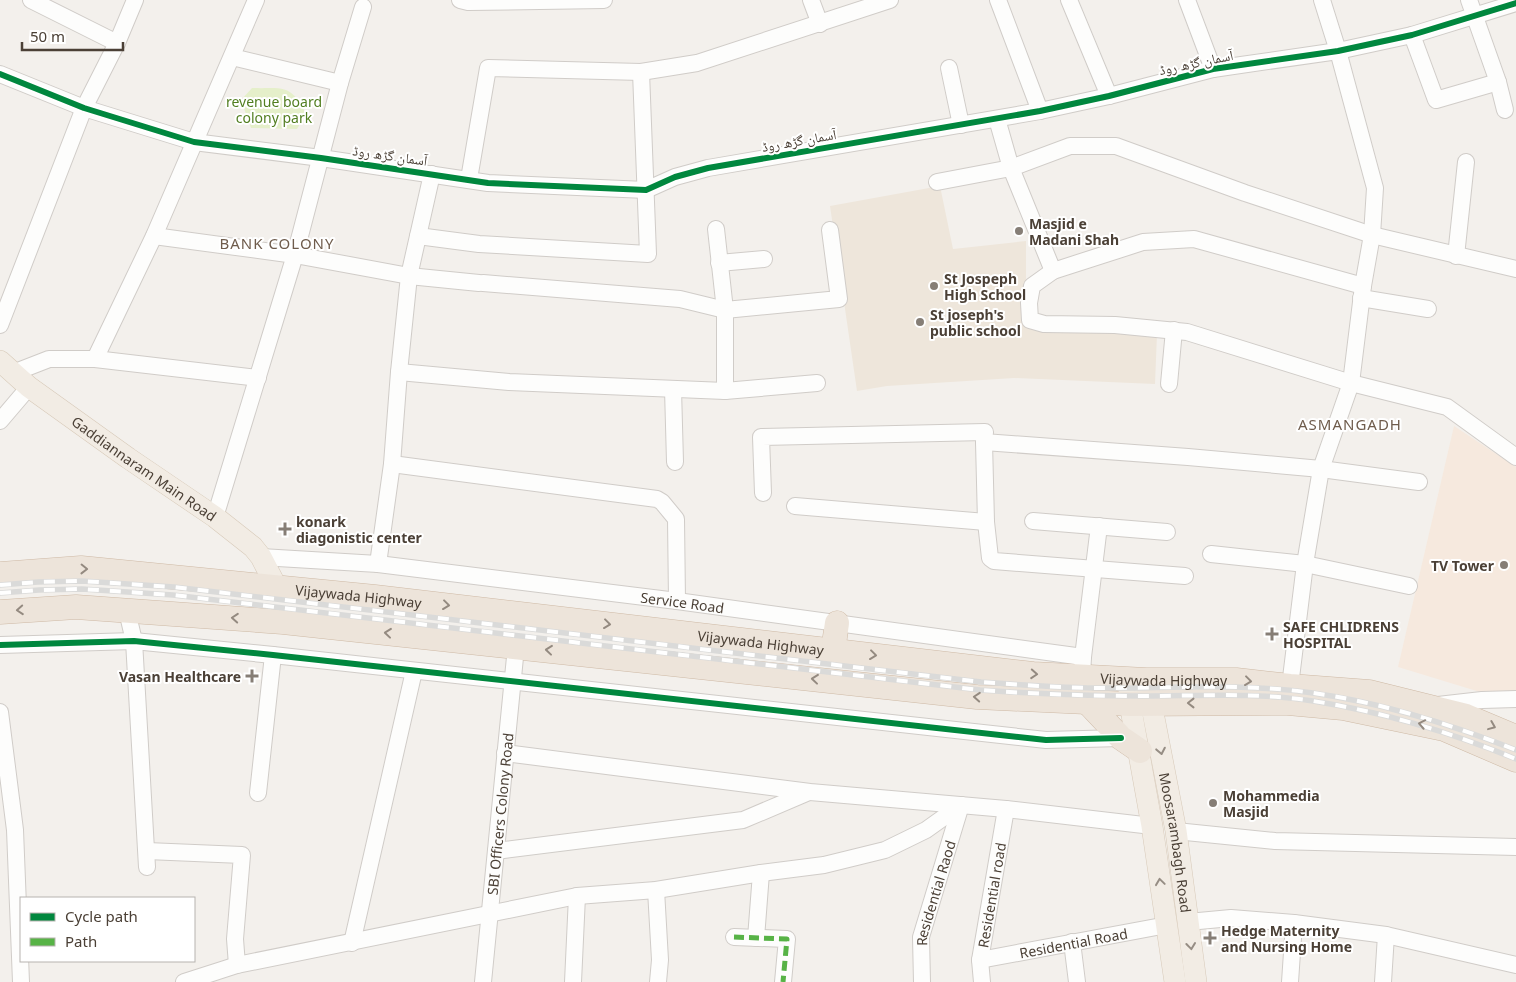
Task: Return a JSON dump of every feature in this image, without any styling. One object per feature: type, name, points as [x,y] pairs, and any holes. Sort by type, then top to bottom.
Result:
[{"type":"highway","name":"Vijaywada Highway","points":[[0,574],[81,568],[276,586],[1034,674],[1083,667],[1138,679],[1236,680],[1369,692],[1466,716],[1516,737]]},
{"type":"highway","points":[[52,571],[53,608]]},
{"type":"highway","name":"Vijaywada Highway","points":[[0,612],[76,607],[283,622],[977,697],[1141,704],[1288,703],[1343,708],[1444,729],[1516,760]]},
{"type":"highway","points":[[833,650],[837,623]]},
{"type":"highway","points":[[639,660],[650,629]]},
{"type":"highway","points":[[1086,701],[1121,738],[1140,752]]},
{"type":"main road","name":"Gaddiannaram Main Road","points":[[6,367],[29,387],[215,517],[253,547],[261,556],[276,586]]},
{"type":"main road","points":[[1138,679],[1141,704]]},
{"type":"main road","name":"Moosarambagh Road","points":[[1141,704],[1140,752],[1175,982]]},
{"type":"main road","name":"Moosarambagh Road","points":[[1141,704],[1176,831],[1196,982]]},
{"type":"street","points":[[31,0],[117,44]]},
{"type":"street","points":[[0,325],[84,108],[117,44],[135,0]]},
{"type":"street","points":[[95,359],[154,236],[256,0]]},
{"type":"street","points":[[460,0],[468,2],[604,0]]},
{"type":"street","points":[[811,0],[820,24]]},
{"type":"street","points":[[469,179],[488,68],[641,72],[698,63],[890,0]]},
{"type":"street","points":[[998,0],[1040,111]]},
{"type":"street","points":[[1069,0],[1109,96]]},
{"type":"street","points":[[1187,0],[1213,69]]},
{"type":"street","points":[[1290,686],[1305,564],[1321,470],[1351,383],[1362,292],[1372,235],[1374,188],[1338,51],[1322,0]]},
{"type":"street","points":[[1469,0],[1498,82],[1505,110]]},
{"type":"street","name":"آسمان گڑھ روڈ","points":[[0,74],[84,108],[194,142],[321,158],[488,183],[646,190],[675,177],[708,168],[1040,111],[1109,96],[1213,69],[1338,51],[1412,35],[1516,3]]},
{"type":"street","points":[[215,517],[295,256],[340,83],[363,7]]},
{"type":"street","points":[[1412,35],[1436,100],[1498,82]]},
{"type":"street","points":[[232,57],[340,83]]},
{"type":"street","points":[[949,68],[961,125]]},
{"type":"street","points":[[418,236],[479,244],[648,254],[641,72]]},
{"type":"street","points":[[996,119],[1011,168],[1053,271]]},
{"type":"street","points":[[937,182],[1011,168],[1070,146],[1116,146],[1245,193],[1372,235],[1516,269]]},
{"type":"street","points":[[1456,256],[1466,162]]},
{"type":"street","points":[[378,564],[392,464],[409,276],[432,174]]},
{"type":"street","points":[[716,230],[724,310],[725,391]]},
{"type":"street","points":[[154,236],[295,256],[409,276],[680,299],[724,310],[839,299],[830,230]]},
{"type":"street","points":[[1428,309],[1362,292],[1194,239],[1143,242],[1053,271],[1032,286],[1029,303],[1030,320],[1044,324],[1115,325],[1187,332],[1351,383],[1447,407],[1516,457]]},
{"type":"street","points":[[719,263],[764,258]]},
{"type":"street","points":[[1169,384],[1174,330]]},
{"type":"street","points":[[6,367],[49,359],[95,359],[258,378]]},
{"type":"street","points":[[399,372],[509,382],[725,391],[817,383]]},
{"type":"street","points":[[0,421],[29,387]]},
{"type":"street","points":[[673,389],[674,462]]},
{"type":"street","points":[[763,492],[761,437],[985,432],[986,522],[989,555],[994,561],[1185,576]]},
{"type":"street","points":[[984,442],[1188,456],[1419,482]]},
{"type":"street","points":[[392,464],[657,499],[662,502],[676,520],[677,601]]},
{"type":"street","points":[[795,506],[986,522]]},
{"type":"street","points":[[1033,521],[1167,532]]},
{"type":"street","points":[[1083,667],[1099,526]]},
{"type":"street","points":[[1211,554],[1305,564],[1409,586]]},
{"type":"street","name":"Service Road","points":[[261,556],[378,564],[677,601],[837,623],[1083,667]]},
{"type":"street","points":[[127,611],[134,641],[147,859],[242,855],[234,939],[237,965]]},
{"type":"street","points":[[0,645],[134,641],[1046,740],[1121,738]]},
{"type":"street","name":"SBI Officers Colony Road","points":[[484,982],[516,647]]},
{"type":"street","points":[[258,793],[273,655]]},
{"type":"street","points":[[352,942],[414,671]]},
{"type":"street","points":[[1431,706],[1482,700],[1516,699]]},
{"type":"street","points":[[0,712],[15,830],[20,957]]},
{"type":"street","points":[[505,753],[810,792],[961,805],[1152,826]]},
{"type":"street","points":[[496,851],[743,820],[810,792]]},
{"type":"street","points":[[184,982],[237,965],[577,896],[656,890],[824,865],[886,850],[926,830],[961,805]]},
{"type":"street","name":"Residential Raod","points":[[922,982],[921,937],[961,805]]},
{"type":"street","name":"Residential road","points":[[982,982],[980,960],[1006,810]]},
{"type":"street","points":[[1176,831],[1275,841],[1516,847]]},
{"type":"street","points":[[756,938],[761,873]]},
{"type":"street","points":[[656,890],[660,960],[658,982]]},
{"type":"street","points":[[573,982],[577,896]]},
{"type":"street","points":[[1188,922],[1231,918],[1294,923],[1386,935],[1516,966]]},
{"type":"street","points":[[1290,982],[1294,923]]},
{"type":"street","name":"Residential Road","points":[[980,960],[1167,925]]},
{"type":"street","points":[[1383,982],[1386,935]]},
{"type":"street","points":[[734,937],[787,939],[783,982]]},
{"type":"street","points":[[1072,942],[1077,982]]},
{"type":"street","points":[[20,962],[21,982]]},
{"type":"shaded area","name":"St Jospeph High School","points":[[940,186],[953,249],[1026,241],[1026,323],[1157,334],[1155,384],[1014,378],[887,386],[857,391],[830,206]]},
{"type":"shaded area","points":[[1454,426],[1516,467],[1516,703],[1398,667]]},
{"type":"green space","name":"revenue board colony park","points":[[252,88],[278,88],[290,92],[301,104],[306,114],[297,129],[251,128],[241,100]]},
{"type":"railway","points":[[0,585],[82,581],[174,587],[981,682],[1105,688],[1235,687],[1287,690],[1365,702],[1441,723],[1516,750]]},
{"type":"railway","points":[[0,593],[82,589],[173,595],[980,690],[1041,694],[1228,695],[1292,698],[1391,717],[1466,740],[1516,759]]},
{"type":"marked path","points":[[734,937],[787,939],[783,982]]},
{"type":"cycle path","points":[[0,74],[84,108],[194,142],[321,158],[488,183],[646,190],[675,177],[708,168],[1040,111],[1109,96],[1213,69],[1338,51],[1412,35],[1516,3]]},
{"type":"cycle path","points":[[0,645],[134,641],[1046,740],[1121,738]]},
{"type":"place","name":"Masjid e Madani Shah","points":[[1019,231]]},
{"type":"place","name":"St Jospeph High School","points":[[934,286]]},
{"type":"place","name":"St joseph's public school","points":[[920,322]]},
{"type":"place","name":"konark diagonistic center","points":[[285,529]]},
{"type":"place","name":"TV Tower","points":[[1504,565]]},
{"type":"place","name":"SAFE CHLIDRENS HOSPITAL","points":[[1272,634]]},
{"type":"place","name":"Vasan Healthcare","points":[[252,676]]},
{"type":"place","name":"Mohammedia Masjid","points":[[1213,803]]},
{"type":"place","name":"Hedge Maternity and Nursing Home","points":[[1210,938]]},
{"type":"district","name":"BANK COLONY","points":[[277,243]]},
{"type":"district","name":"ASMANGADH","points":[[1350,424]]}]
